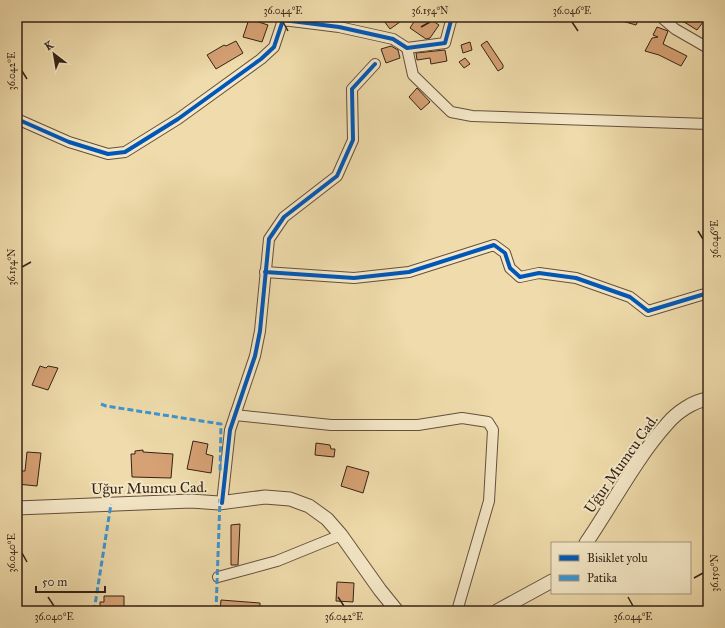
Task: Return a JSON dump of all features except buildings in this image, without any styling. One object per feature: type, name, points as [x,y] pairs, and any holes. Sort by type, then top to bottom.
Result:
[{"type":"street","points":[[17,119],[69,142],[101,152],[108,154],[125,152],[178,119],[261,59],[274,47],[283,20],[339,27],[393,39],[407,48],[445,43],[452,17]]},
{"type":"street","points":[[660,17],[675,30],[708,48]]},
{"type":"street","points":[[407,48],[414,75],[451,112],[472,116],[708,124]]},
{"type":"street","points":[[222,503],[230,430],[255,356],[260,331],[269,239],[284,217],[337,176],[353,140],[352,89],[375,64]]},
{"type":"street","points":[[265,272],[354,278],[409,272],[494,245],[505,253],[510,268],[520,277],[539,273],[576,278],[630,297],[648,311],[708,293]]},
{"type":"street","name":"Uğur Mumcu Cad.","points":[[587,542],[647,450],[667,423],[683,409],[708,399]]},
{"type":"street","points":[[235,415],[331,425],[418,425],[462,418],[488,422],[493,430],[489,502],[457,611]]},
{"type":"street","name":"Uğur Mumcu Cad.","points":[[17,508],[191,501],[222,503],[265,498],[290,499],[309,506],[327,519],[341,535],[380,590],[397,611]]},
{"type":"street","points":[[218,577],[277,561],[341,535]]},
{"type":"street","points":[[497,611],[551,582]]},
{"type":"marked path","points":[[101,404],[221,424],[220,473]]},
{"type":"marked path","points":[[216,611],[220,499]]},
{"type":"marked path","points":[[94,611],[111,504]]},
{"type":"cycle path","points":[[17,119],[69,142],[108,154],[125,152],[178,119],[261,59],[274,47],[283,20],[339,27],[393,39],[407,48],[445,43],[452,17]]},
{"type":"cycle path","points":[[222,503],[230,430],[255,356],[260,331],[269,239],[284,217],[337,176],[353,140],[352,89],[375,64]]},
{"type":"cycle path","points":[[265,272],[354,278],[409,272],[494,245],[505,253],[510,268],[520,277],[539,273],[576,278],[630,297],[648,311],[708,293]]}]
